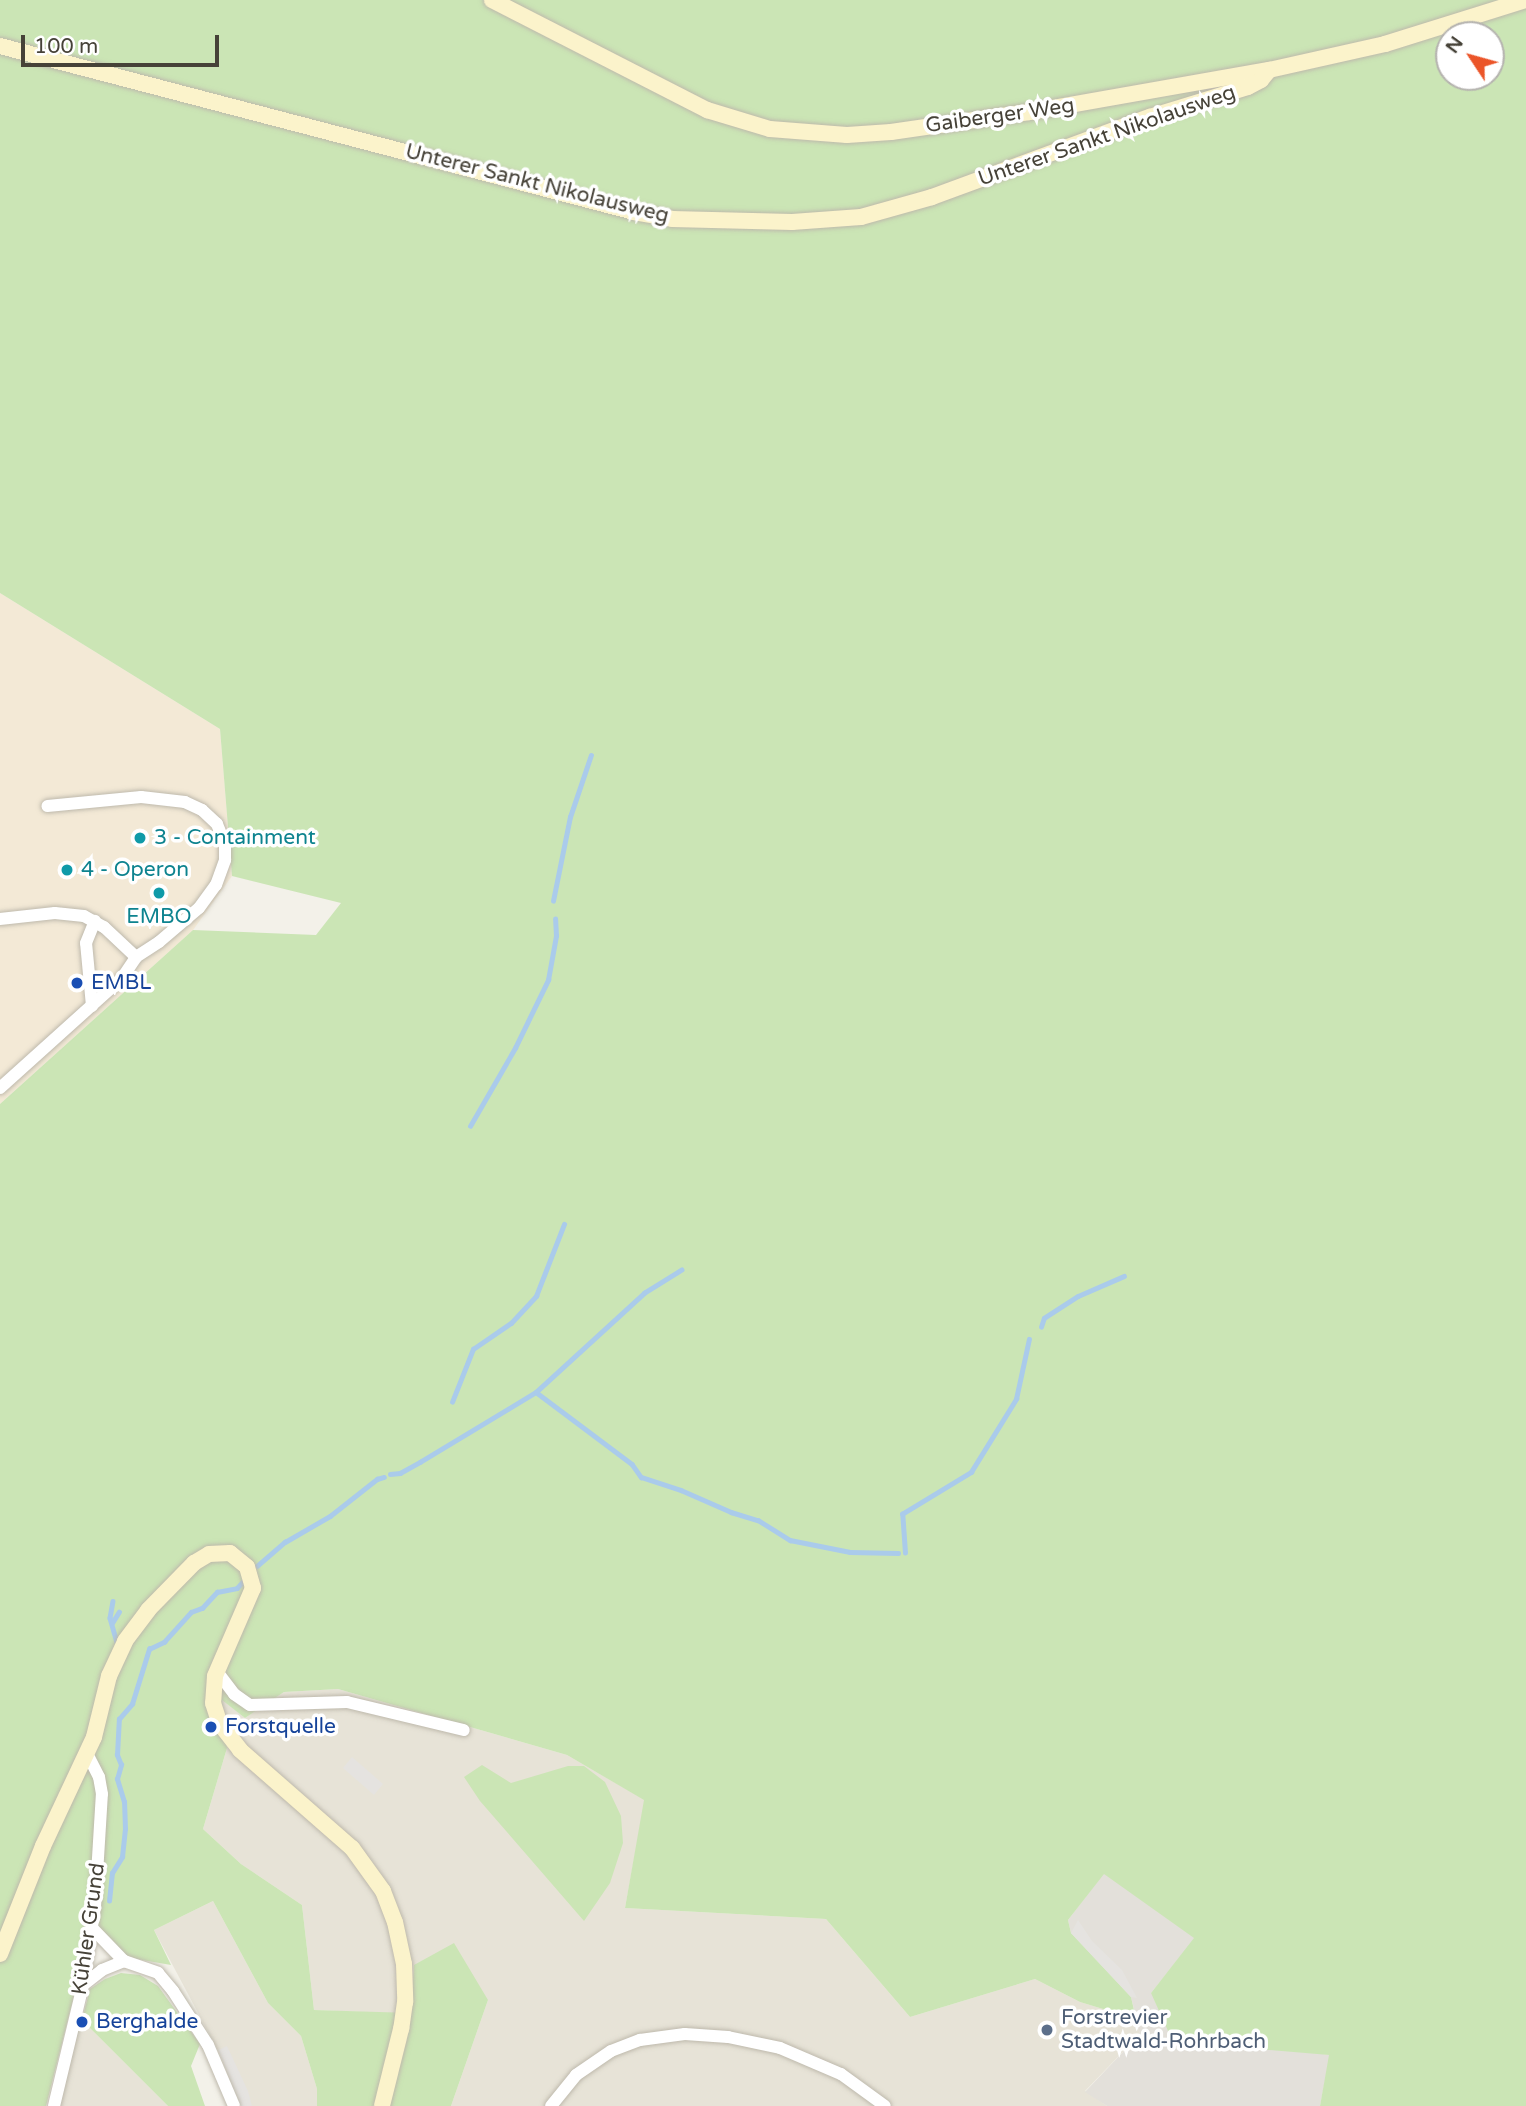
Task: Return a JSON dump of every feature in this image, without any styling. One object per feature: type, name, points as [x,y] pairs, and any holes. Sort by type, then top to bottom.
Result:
[{"type":"street","name":"Gaiberger Weg","points":[[492,0],[707,110],[770,129],[847,135],[929,127],[1103,100],[1269,70],[1385,44],[1525,0]]},
{"type":"street","name":"Unterer Sankt Nikolausweg","points":[[0,46],[634,212],[672,219],[792,222],[861,217],[932,197],[1150,117],[1248,87],[1261,80],[1269,70]]},
{"type":"street","points":[[0,1088],[122,978],[136,957],[173,932],[199,908],[216,885],[226,853],[217,824],[197,806],[164,797],[47,806]]},
{"type":"street","points":[[0,919],[71,913],[96,921],[136,957]]},
{"type":"street","points":[[92,1006],[86,943],[96,921]]},
{"type":"street","points":[[0,1954],[43,1846],[87,1753],[112,1669],[129,1634],[194,1563],[209,1554],[224,1552],[244,1562],[253,1587],[216,1670],[214,1703],[226,1732],[240,1750],[352,1848],[383,1891],[391,1911],[404,1964],[405,2002],[382,2106]]},
{"type":"street","points":[[216,1670],[234,1694],[250,1705],[347,1702],[464,1730]]},
{"type":"street","name":"Kühler Grund","points":[[54,2106],[83,1985],[93,1929],[102,1794],[99,1777],[87,1753]]},
{"type":"street","points":[[93,1929],[124,1961],[155,1971],[173,1991],[208,2045],[234,2106]]},
{"type":"street","points":[[83,1985],[102,1970],[124,1961]]},
{"type":"street","points":[[551,2106],[576,2075],[614,2049],[652,2037],[685,2034],[728,2037],[780,2048],[841,2074],[886,2106]]},
{"type":"shaded area","points":[[0,593],[220,729],[232,876],[193,930],[0,1104]]},
{"type":"shaded area","points":[[338,1689],[567,1755],[645,1800],[625,1908],[826,1919],[910,2017],[1035,1979],[1080,2002],[1136,2019],[1140,2034],[1085,2091],[1107,2106],[451,2106],[488,2000],[411,2014],[314,2010],[302,1905],[241,1864],[203,1829],[227,1748],[222,1699],[245,1718],[284,1692]]},
{"type":"shaded area","points":[[352,1757],[383,1784],[374,1795],[343,1768]]},
{"type":"shaded area","points":[[1104,1873],[1195,1938],[1151,1993],[1293,2050],[1330,2055],[1320,2106],[1107,2106],[1085,2092],[1140,2034],[1131,1997],[1071,1933],[1068,1920]]},
{"type":"shaded area","points":[[213,1901],[268,2003],[301,2036],[317,2089],[317,2106],[241,2106],[239,2090],[154,1930]]},
{"type":"shaded area","points":[[1078,1920],[1092,1941],[1122,1970],[1137,1998],[1131,1997],[1071,1933]]},
{"type":"shaded area","points":[[82,2020],[168,2106],[52,2106]]},
{"type":"shaded area","points":[[227,2046],[252,2106],[240,2106],[218,2050]]},
{"type":"green space","points":[[0,0],[1526,0],[1526,2106],[1320,2106],[1329,2055],[1173,2042],[1151,1993],[1194,1938],[1104,1874],[1068,1920],[1071,1933],[1131,1997],[1136,2019],[1080,2002],[1035,1979],[910,2017],[826,1919],[625,1908],[644,1800],[567,1755],[338,1689],[284,1692],[245,1718],[222,1700],[227,1748],[203,1829],[241,1864],[302,1905],[314,2010],[411,2013],[414,1965],[454,1943],[488,2000],[451,2106],[317,2106],[317,2089],[301,2036],[268,2003],[213,1901],[154,1930],[171,1965],[125,1957],[96,1929],[84,1956],[46,2106],[0,2106],[0,1104],[193,930],[316,935],[341,903],[232,876],[220,729],[0,593]]},
{"type":"green space","points":[[482,1765],[511,1783],[568,1766],[584,1766],[605,1782],[621,1816],[623,1843],[610,1883],[584,1921],[480,1801],[464,1777]]},
{"type":"green space","points":[[121,1973],[140,1975],[158,1986],[200,2044],[191,2066],[205,2106],[168,2106],[82,2020],[90,1989]]},
{"type":"waterway","points":[[553,901],[570,817],[591,755]]},
{"type":"waterway","points":[[470,1126],[515,1048],[548,980],[556,936],[555,919]]},
{"type":"waterway","points":[[452,1402],[473,1349],[511,1323],[536,1296],[564,1224]]},
{"type":"waterway","points":[[390,1474],[400,1473],[420,1462],[536,1392],[644,1293],[681,1270]]},
{"type":"waterway","points":[[1041,1327],[1044,1318],[1078,1296],[1124,1276]]},
{"type":"waterway","points":[[905,1553],[902,1514],[971,1472],[1016,1399],[1029,1339]]},
{"type":"waterway","points":[[536,1392],[632,1464],[641,1477],[758,1520],[790,1540],[850,1552],[898,1553]]},
{"type":"waterway","points":[[257,1566],[285,1542],[330,1516],[377,1479],[384,1477]]},
{"type":"waterway","points":[[109,1901],[112,1873],[122,1857],[125,1829],[124,1802],[117,1779],[121,1765],[117,1755],[119,1719],[132,1704],[149,1649],[164,1642],[191,1612],[202,1608],[217,1592],[237,1588],[245,1579]]},
{"type":"waterway","points":[[113,1601],[110,1618],[117,1642]]},
{"type":"waterway","points":[[112,1623],[119,1612]]},
{"type":"place","name":"3 - Containment","points":[[140,838]]},
{"type":"place","name":"4 - Operon","points":[[67,870]]},
{"type":"place","name":"EMBO","points":[[159,893]]},
{"type":"place","name":"EMBL","points":[[77,983]]},
{"type":"place","name":"Forstquelle","points":[[211,1727]]},
{"type":"place","name":"Berghalde","points":[[82,2022]]},
{"type":"place","name":"Forstrevier Stadtwald-Rohrbach","points":[[1047,2030]]}]
